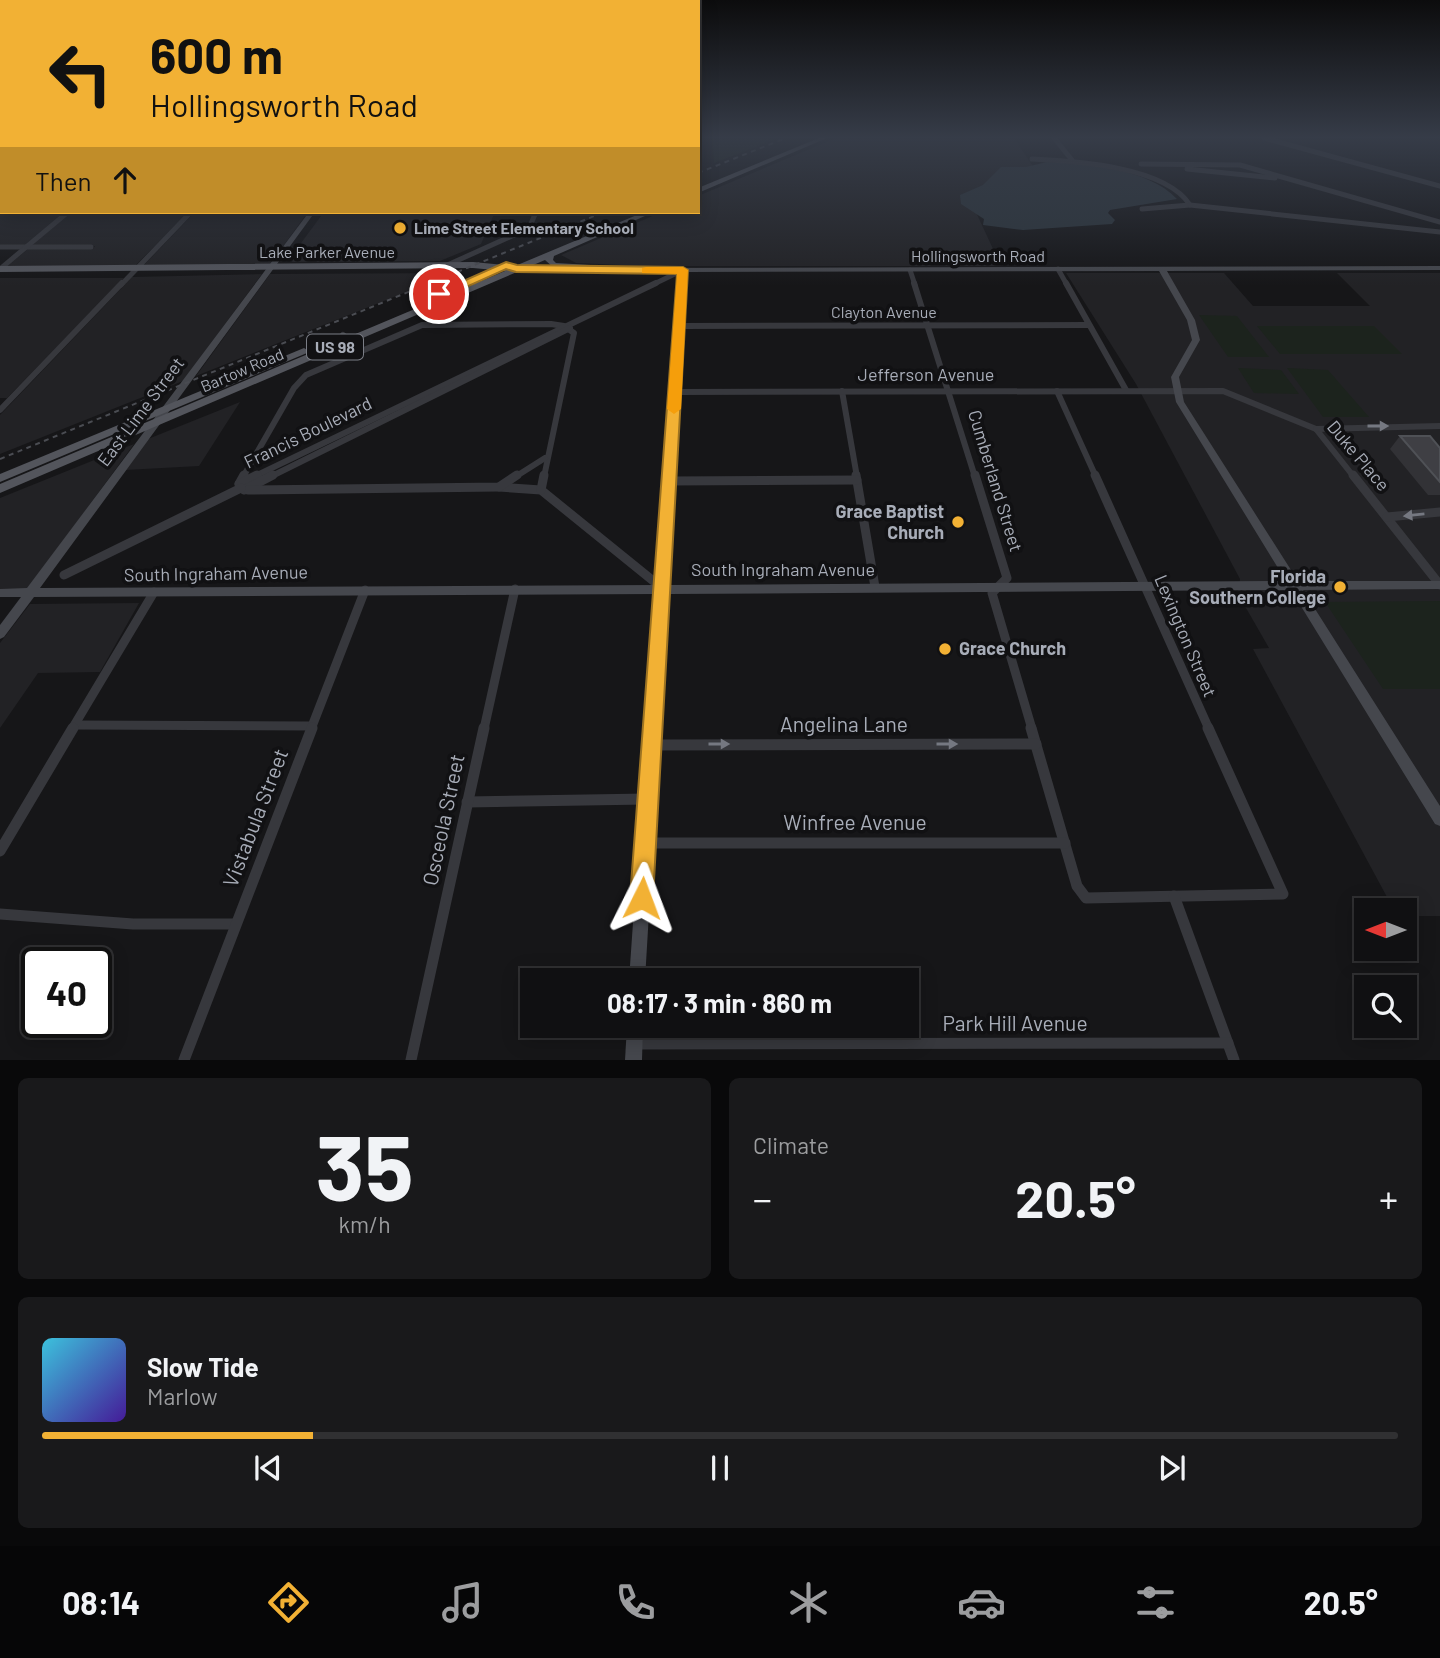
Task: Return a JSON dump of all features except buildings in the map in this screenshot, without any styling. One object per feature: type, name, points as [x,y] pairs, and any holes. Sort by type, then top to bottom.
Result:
[{"type":"main road","name":"Bartow Road","points":[[0,478],[165,409],[347,338],[629,214]]},
{"type":"main road","name":"Bartow Road","points":[[511,267],[645,214]]},
{"type":"main road","points":[[551,253],[549,260],[554,265],[625,270]]},
{"type":"main road","name":"Lake Parker Avenue","points":[[0,276],[446,265],[511,267]]},
{"type":"main road","name":"Lake Parker Avenue","points":[[270,269],[495,271],[511,267]]},
{"type":"main road","name":"Lake Parker Avenue","points":[[0,269],[133,272]]},
{"type":"main road","name":"Bartow Road","points":[[0,489],[154,424],[495,271]]},
{"type":"street","points":[[1167,187],[1182,194],[1190,205]]},
{"type":"street","points":[[1321,187],[1440,222]]},
{"type":"street","points":[[1142,209],[1190,205],[1440,232]]},
{"type":"street","points":[[0,269],[66,214]]},
{"type":"street","points":[[0,410],[189,214]]},
{"type":"street","name":"East Lime Street","points":[[0,634],[311,214]]},
{"type":"street","points":[[434,271],[523,232],[530,226],[535,214]]},
{"type":"street","points":[[0,247],[91,247]]},
{"type":"street","name":"Hollingsworth Road","points":[[511,267],[625,270],[1440,268]]},
{"type":"street","points":[[1162,269],[1191,320],[1196,340],[1175,377],[1180,402],[1440,819]]},
{"type":"street","points":[[638,968],[683,270]]},
{"type":"street","name":"Francis Boulevard","points":[[64,575],[683,270]]},
{"type":"street","name":"Cumberland Street","points":[[910,270],[1007,579],[992,593],[1077,886],[1086,898],[1174,896]]},
{"type":"street","points":[[1058,270],[1126,390]]},
{"type":"street","points":[[541,490],[545,458],[574,333],[569,326],[425,325],[303,377],[242,487],[499,486],[541,490],[662,588]]},
{"type":"street","name":"Clayton Avenue","points":[[681,326],[1088,325]]},
{"type":"street","points":[[347,338],[361,351]]},
{"type":"street","name":"Jefferson Avenue","points":[[675,392],[1178,390]]},
{"type":"street","name":"Duke Place","points":[[1178,390],[1214,390],[1235,394],[1316,429],[1440,585]]},
{"type":"street","points":[[842,391],[875,587]]},
{"type":"street","name":"Lexington Street","points":[[1056,391],[1283,894],[1174,896]]},
{"type":"street","points":[[0,400],[9,400]]},
{"type":"street","points":[[1316,429],[1440,426]]},
{"type":"street","points":[[499,486],[545,458]]},
{"type":"street","points":[[669,481],[857,480]]},
{"type":"street","points":[[1387,517],[1440,512]]},
{"type":"street","name":"South Ingraham Avenue","points":[[0,593],[1440,585]]},
{"type":"street","name":"Osceola Street","points":[[411,1059],[515,589]]},
{"type":"street","name":"Vistabula Street","points":[[184,1059],[365,590]]},
{"type":"street","points":[[0,851],[154,592]]},
{"type":"street","points":[[75,726],[312,726]]},
{"type":"street","name":"Angelina Lane","points":[[651,745],[1036,744]]},
{"type":"street","points":[[467,803],[647,799]]},
{"type":"street","name":"Winfree Avenue","points":[[645,843],[1065,843]]},
{"type":"street","points":[[1174,896],[1234,1059]]},
{"type":"street","points":[[0,914],[133,924],[235,924]]},
{"type":"street","name":"Park Hill Avenue","points":[[633,1051],[1228,1043]]},
{"type":"shaded area","points":[[718,187],[1008,187],[974,208],[1001,266],[643,266],[576,263],[561,255],[657,214],[700,214],[700,195]]},
{"type":"shaded area","points":[[977,187],[1162,187],[1177,199],[1110,210],[1108,213],[1115,220],[1112,224],[1023,230],[983,225],[984,219],[961,204],[960,195]]},
{"type":"shaded area","points":[[0,214],[62,214],[24,246],[0,246]]},
{"type":"shaded area","points":[[69,214],[186,214],[134,267],[6,267],[28,249],[93,249],[95,246],[31,246]]},
{"type":"shaded area","points":[[193,214],[307,214],[270,264],[142,267]]},
{"type":"shaded area","name":"Lime Street Elementary School","points":[[323,214],[494,214],[481,244],[440,261],[292,262],[294,258],[290,258]]},
{"type":"shaded area","points":[[454,273],[196,376],[270,274]]},
{"type":"shaded area","name":"Florida Southern College","points":[[1066,273],[1224,273],[1253,306],[1370,306],[1337,273],[1440,273],[1440,916],[1418,916],[1418,898],[1388,898],[1253,649],[1269,648],[1238,594],[1240,579],[1136,384]]},
{"type":"shaded area","points":[[262,274],[183,381],[0,454],[0,415],[132,277]]},
{"type":"shaded area","points":[[0,278],[124,278],[7,398],[0,398]]},
{"type":"shaded area","points":[[1199,315],[1237,316],[1269,357],[1228,357]]},
{"type":"shaded area","points":[[1257,326],[1374,326],[1402,354],[1280,354]]},
{"type":"shaded area","points":[[1238,368],[1281,370],[1299,394],[1254,393]]},
{"type":"shaded area","points":[[1287,368],[1328,370],[1369,417],[1323,417]]},
{"type":"shaded area","points":[[240,402],[199,466],[125,470],[148,439]]},
{"type":"shaded area","points":[[134,444],[28,589],[0,589],[0,498]]},
{"type":"shaded area","points":[[1440,601],[1440,689],[1383,689],[1325,602]]},
{"type":"shaded area","points":[[139,603],[100,672],[38,673],[0,728],[0,643],[30,604]]},
{"type":"railway","points":[[0,459],[599,214]]},
{"type":"slow traffic","points":[[646,271],[683,270],[674,409]]},
{"type":"place","name":"Lime Street Elementary School","points":[[400,228]]},
{"type":"place","name":"Grace Baptist Church","points":[[958,522]]},
{"type":"place","name":"Florida Southern College","points":[[1340,587]]},
{"type":"place","name":"Grace Church","points":[[945,649]]},
{"type":"route","points":[[439,294],[506,265],[516,269],[683,270],[681,326],[660,583],[662,588],[642,898]]}]
